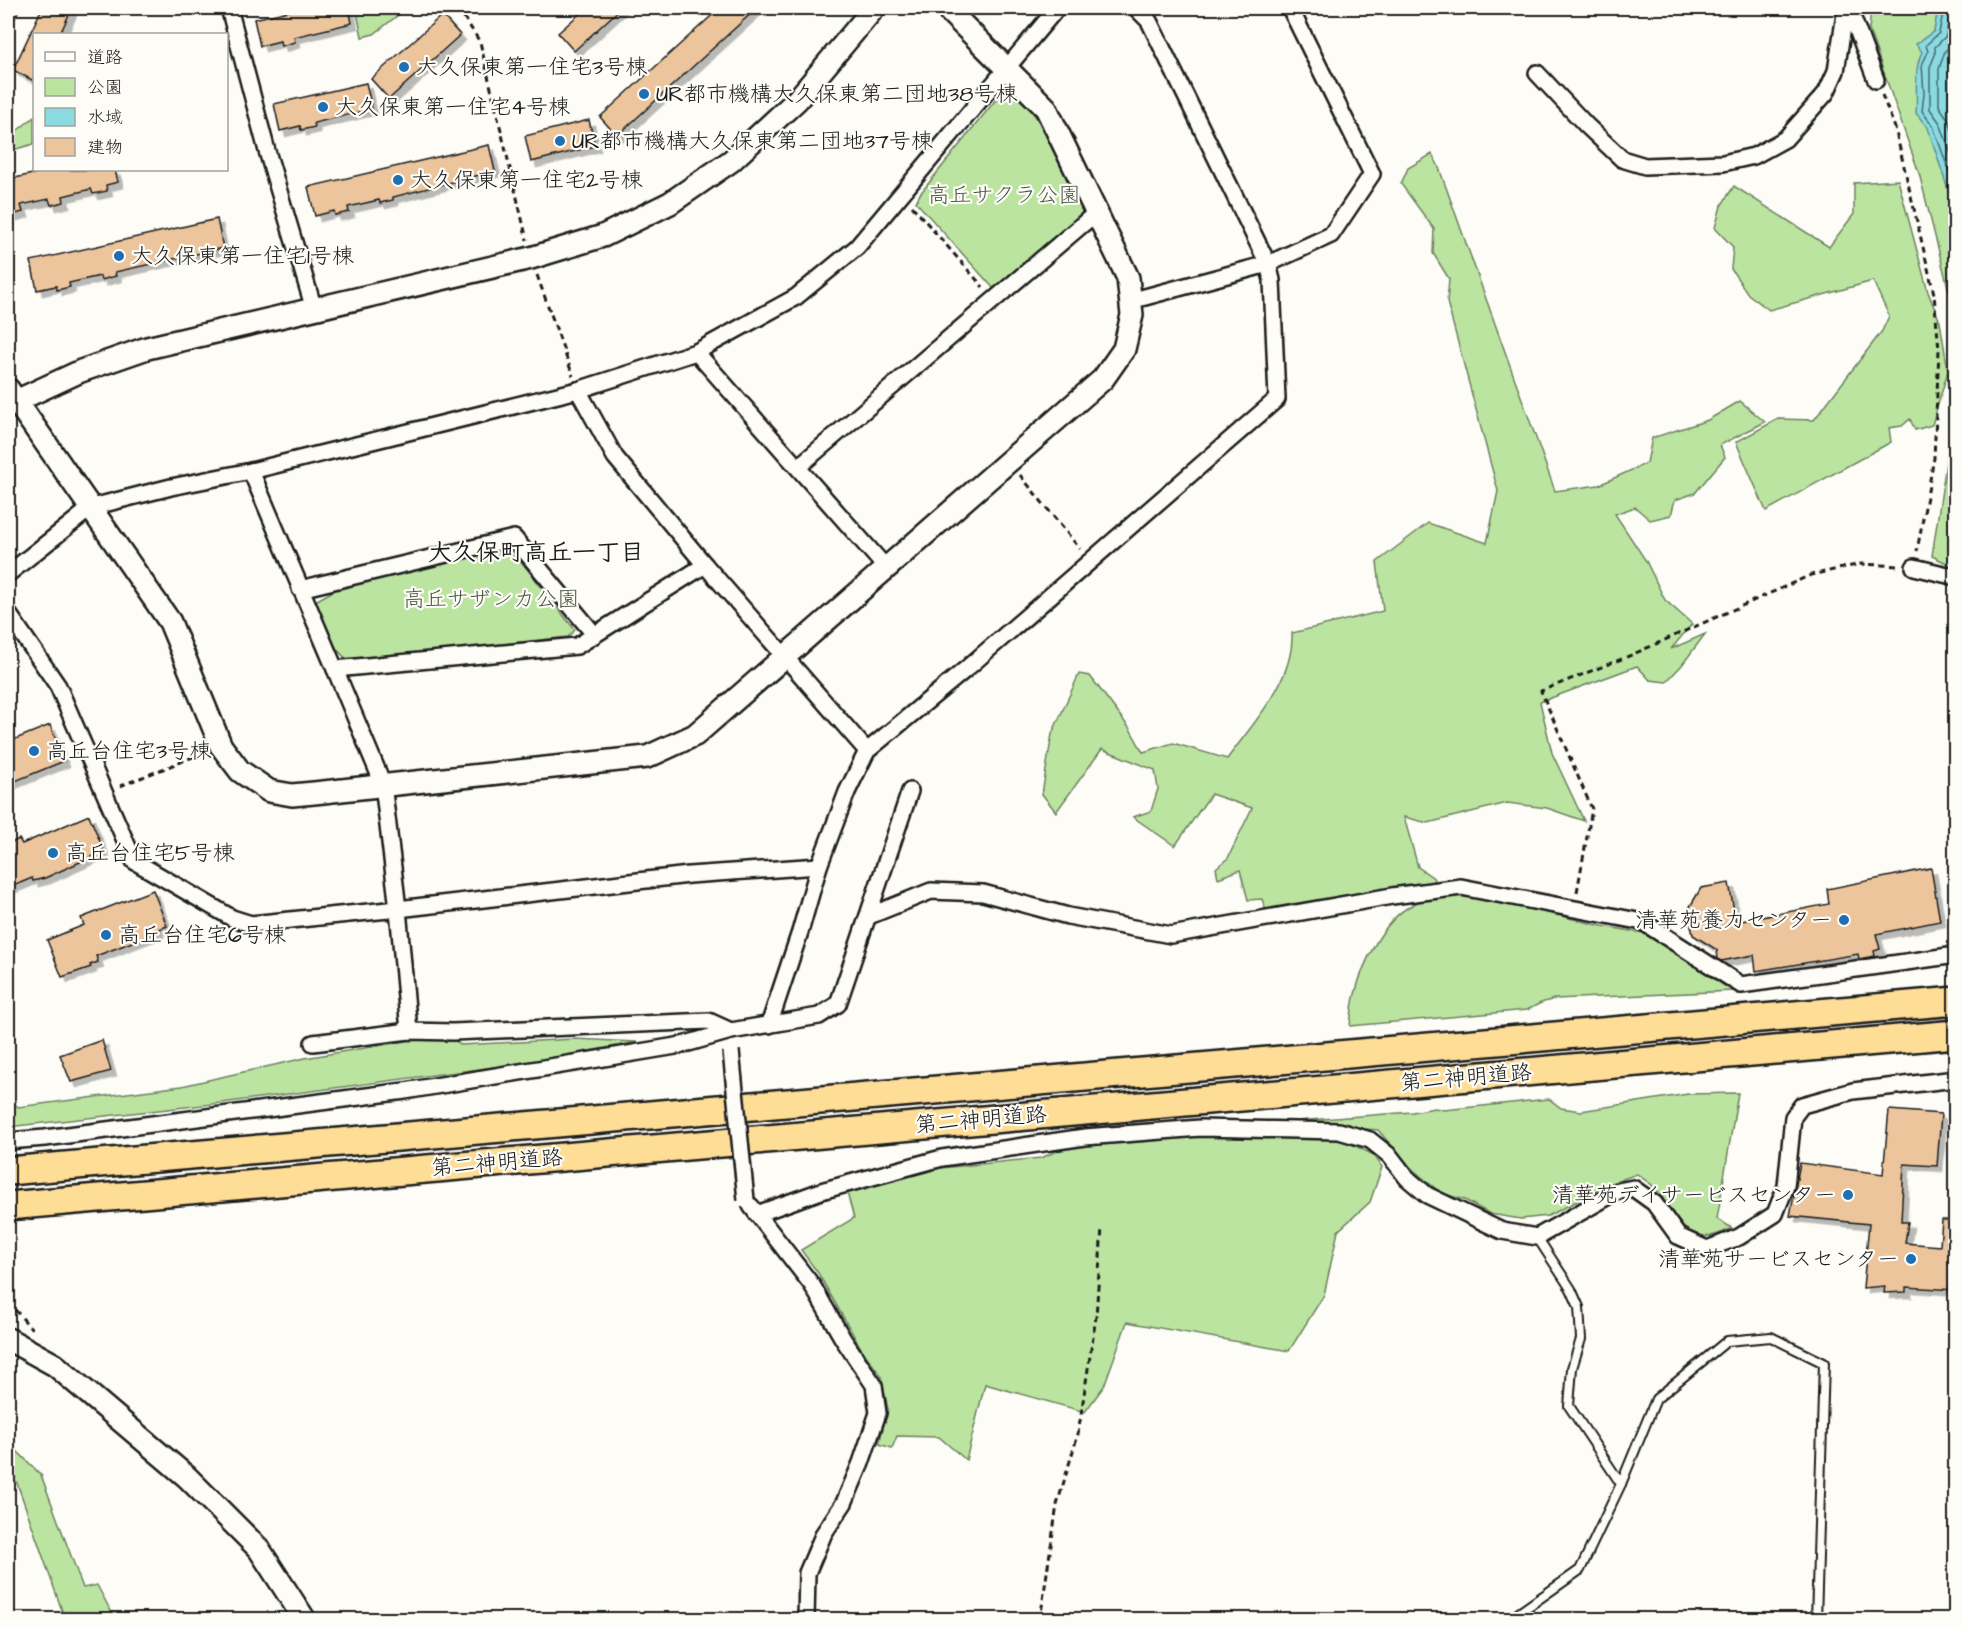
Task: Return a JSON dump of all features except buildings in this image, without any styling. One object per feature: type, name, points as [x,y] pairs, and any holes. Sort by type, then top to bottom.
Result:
[{"type":"highway","name":"第二神明道路","points":[[8,1172],[1956,1001]]},
{"type":"highway","name":"第二神明道路","points":[[8,1206],[1956,1034]]},
{"type":"street","points":[[229,8],[267,151],[314,309]]},
{"type":"street","points":[[874,8],[797,100],[731,160],[670,203],[603,236],[531,258],[147,348],[10,399],[92,507],[171,622],[221,746],[240,771],[269,791],[292,795],[647,757],[695,735],[1103,378],[1124,349],[1132,315],[1128,278],[1046,108],[946,8]]},
{"type":"street","points":[[8,574],[92,507],[171,487],[251,471],[578,390],[696,352],[796,297],[857,247],[1057,8]]},
{"type":"street","points":[[769,1025],[819,866],[847,792],[867,751],[1091,562],[1277,399],[1272,280],[1268,264],[1155,32],[1149,21],[1136,8]]},
{"type":"street","points":[[1130,301],[1268,264],[1331,235],[1372,174],[1290,8]]},
{"type":"street","points":[[1537,73],[1586,126],[1622,159],[1645,166],[1723,164],[1754,156],[1785,139],[1826,93],[1836,71],[1847,8]]},
{"type":"street","points":[[1847,8],[1876,80]]},
{"type":"street","points":[[798,467],[1096,212]]},
{"type":"street","points":[[696,352],[887,569]]},
{"type":"street","points":[[578,390],[615,457],[705,565],[867,751]]},
{"type":"street","points":[[251,471],[383,784],[398,909],[409,1031]]},
{"type":"street","points":[[300,589],[514,538],[594,634]]},
{"type":"street","points":[[335,669],[577,646],[705,565]]},
{"type":"street","points":[[1914,567],[1956,577]]},
{"type":"street","points":[[8,613],[58,686],[134,861],[232,918],[251,924],[689,875],[819,866]]},
{"type":"street","points":[[8,1141],[405,1091],[682,1045],[731,1031],[819,1016],[838,1004],[910,791]]},
{"type":"street","points":[[869,916],[931,891],[983,893],[1068,916],[1172,934],[1392,896],[1461,887],[1643,922],[1741,985],[1956,955]]},
{"type":"street","points":[[313,1043],[409,1031],[453,1032],[709,1021],[731,1031]]},
{"type":"street","points":[[731,1031],[746,1200],[812,1284],[843,1339],[874,1386],[878,1413],[844,1503],[824,1533],[807,1573],[806,1620]]},
{"type":"street","points":[[757,1214],[821,1191],[942,1158],[1085,1137],[1200,1128],[1339,1131],[1370,1140],[1390,1156],[1407,1178],[1427,1195],[1502,1231],[1537,1237],[1618,1191],[1633,1188],[1654,1203],[1678,1236],[1707,1248],[1739,1237],[1775,1214],[1786,1186],[1793,1117],[1802,1105],[1853,1091],[1956,1079]]},
{"type":"street","points":[[8,1339],[55,1365],[187,1477],[259,1549],[305,1620]]},
{"type":"lane","points":[[1537,1237],[1571,1289],[1579,1307],[1581,1339],[1572,1368],[1569,1406],[1621,1484]]},
{"type":"lane","points":[[1509,1620],[1580,1570],[1618,1495],[1656,1400],[1727,1341],[1771,1337],[1824,1363],[1816,1620]]},
{"type":"path","points":[[458,8],[480,42],[531,258],[578,390]]},
{"type":"path","points":[[1574,909],[1592,809],[1541,691],[1629,656],[1811,576],[1861,564],[1914,567],[1934,458],[1939,350],[1934,294],[1895,128],[1876,80]]},
{"type":"path","points":[[902,194],[994,299]]},
{"type":"path","points":[[1009,462],[1091,562]]},
{"type":"path","points":[[105,792],[221,746]]},
{"type":"path","points":[[1040,1620],[1057,1505],[1078,1434],[1096,1317],[1102,1227]]},
{"type":"green space","points":[[8,8],[20,8],[8,33]]},
{"type":"green space","points":[[356,8],[407,8],[374,34],[362,37]]},
{"type":"green space","points":[[1871,8],[1955,8],[1955,315],[1919,173],[1869,30]]},
{"type":"green space","name":"高丘サクラ公園","points":[[1012,91],[1045,130],[1084,206],[1081,215],[995,290],[916,202],[1002,92]]},
{"type":"green space","points":[[33,118],[33,144],[9,151],[8,138]]},
{"type":"green space","points":[[1432,154],[1438,165],[1555,491],[1599,485],[1647,463],[1652,438],[1708,420],[1740,401],[1765,422],[1720,445],[1725,457],[1695,493],[1675,500],[1671,515],[1650,520],[1635,507],[1615,514],[1646,561],[1665,600],[1692,624],[1671,649],[1705,634],[1666,682],[1650,680],[1637,666],[1540,702],[1552,753],[1584,821],[1547,808],[1507,803],[1428,823],[1404,817],[1418,867],[1435,879],[1427,886],[1266,911],[1262,899],[1248,900],[1240,870],[1218,878],[1216,868],[1228,858],[1252,808],[1211,794],[1175,846],[1133,817],[1151,811],[1158,789],[1155,770],[1102,749],[1056,812],[1042,794],[1052,734],[1079,674],[1090,676],[1130,729],[1143,752],[1173,743],[1227,759],[1260,716],[1279,684],[1291,651],[1292,633],[1383,611],[1377,562],[1428,523],[1487,543],[1498,491],[1447,302],[1449,279],[1433,253],[1434,229],[1401,184],[1408,168]]},
{"type":"green space","points":[[1898,180],[1928,292],[1940,322],[1948,371],[1932,425],[1915,430],[1910,419],[1902,426],[1889,428],[1891,442],[1766,511],[1736,442],[1778,419],[1814,420],[1882,331],[1889,316],[1873,281],[1769,310],[1748,294],[1731,269],[1733,247],[1715,228],[1721,206],[1734,186],[1829,247],[1854,214],[1854,183]]},
{"type":"green space","points":[[1955,403],[1955,567],[1932,556]]},
{"type":"green space","name":"高丘サザンカ公園","points":[[494,551],[511,554],[524,565],[575,630],[568,637],[350,661],[332,642],[319,616],[317,600],[337,589]]},
{"type":"green space","points":[[1467,896],[1499,899],[1602,926],[1643,933],[1732,991],[1554,999],[1527,1010],[1350,1026],[1354,998],[1363,969],[1376,943],[1392,921],[1418,902]]},
{"type":"green space","points":[[419,1039],[454,1040],[461,1045],[574,1039],[637,1042],[524,1063],[221,1103],[8,1127],[8,1097],[18,1107],[182,1086],[305,1058]]},
{"type":"green space","points":[[1738,1093],[1717,1219],[1732,1228],[1704,1237],[1694,1235],[1686,1229],[1656,1189],[1637,1174],[1614,1182],[1548,1216],[1521,1219],[1490,1214],[1465,1200],[1441,1193],[1410,1167],[1378,1130],[1283,1122],[1412,1112],[1435,1108],[1444,1110],[1549,1099],[1561,1108],[1581,1111],[1688,1094]]},
{"type":"green space","points":[[1278,1135],[1343,1140],[1374,1155],[1382,1167],[1370,1202],[1338,1231],[1324,1295],[1289,1351],[1127,1322],[1104,1386],[1085,1412],[985,1384],[966,1460],[939,1437],[897,1436],[892,1448],[879,1444],[888,1409],[881,1376],[861,1348],[818,1273],[801,1250],[854,1218],[846,1189],[902,1172],[1041,1158],[1071,1145],[1178,1136]]},
{"type":"green space","points":[[8,1442],[41,1475],[83,1588],[97,1585],[115,1619],[65,1619],[17,1483],[8,1473]]},
{"type":"water","points":[[1938,8],[1955,8],[1954,199],[1949,193],[1928,128],[1916,113],[1917,74],[1922,52],[1916,44],[1934,31]]},
{"type":"place","name":"大久保東第一住宅3号棟","points":[[404,67]]},
{"type":"place","name":"UR都市機構大久保東第二団地38号棟","points":[[644,94]]},
{"type":"place","name":"大久保東第一住宅4号棟","points":[[323,107]]},
{"type":"place","name":"UR都市機構大久保東第二団地37号棟","points":[[560,141]]},
{"type":"place","name":"大久保東第一住宅2号棟","points":[[398,180]]},
{"type":"place","name":"大久保東第一住宅1号棟","points":[[119,256]]},
{"type":"place","name":"高丘台住宅3号棟","points":[[34,751]]},
{"type":"place","name":"高丘台住宅5号棟","points":[[53,853]]},
{"type":"place","name":"清華苑養力センター","points":[[1844,920]]},
{"type":"place","name":"高丘台住宅6号棟","points":[[106,935]]},
{"type":"place","name":"清華苑デイサービスセンター","points":[[1848,1195]]},
{"type":"place","name":"清華苑サービスセンター","points":[[1911,1259]]},
{"type":"district","name":"大久保町高丘一丁目","points":[[536,553]]}]
